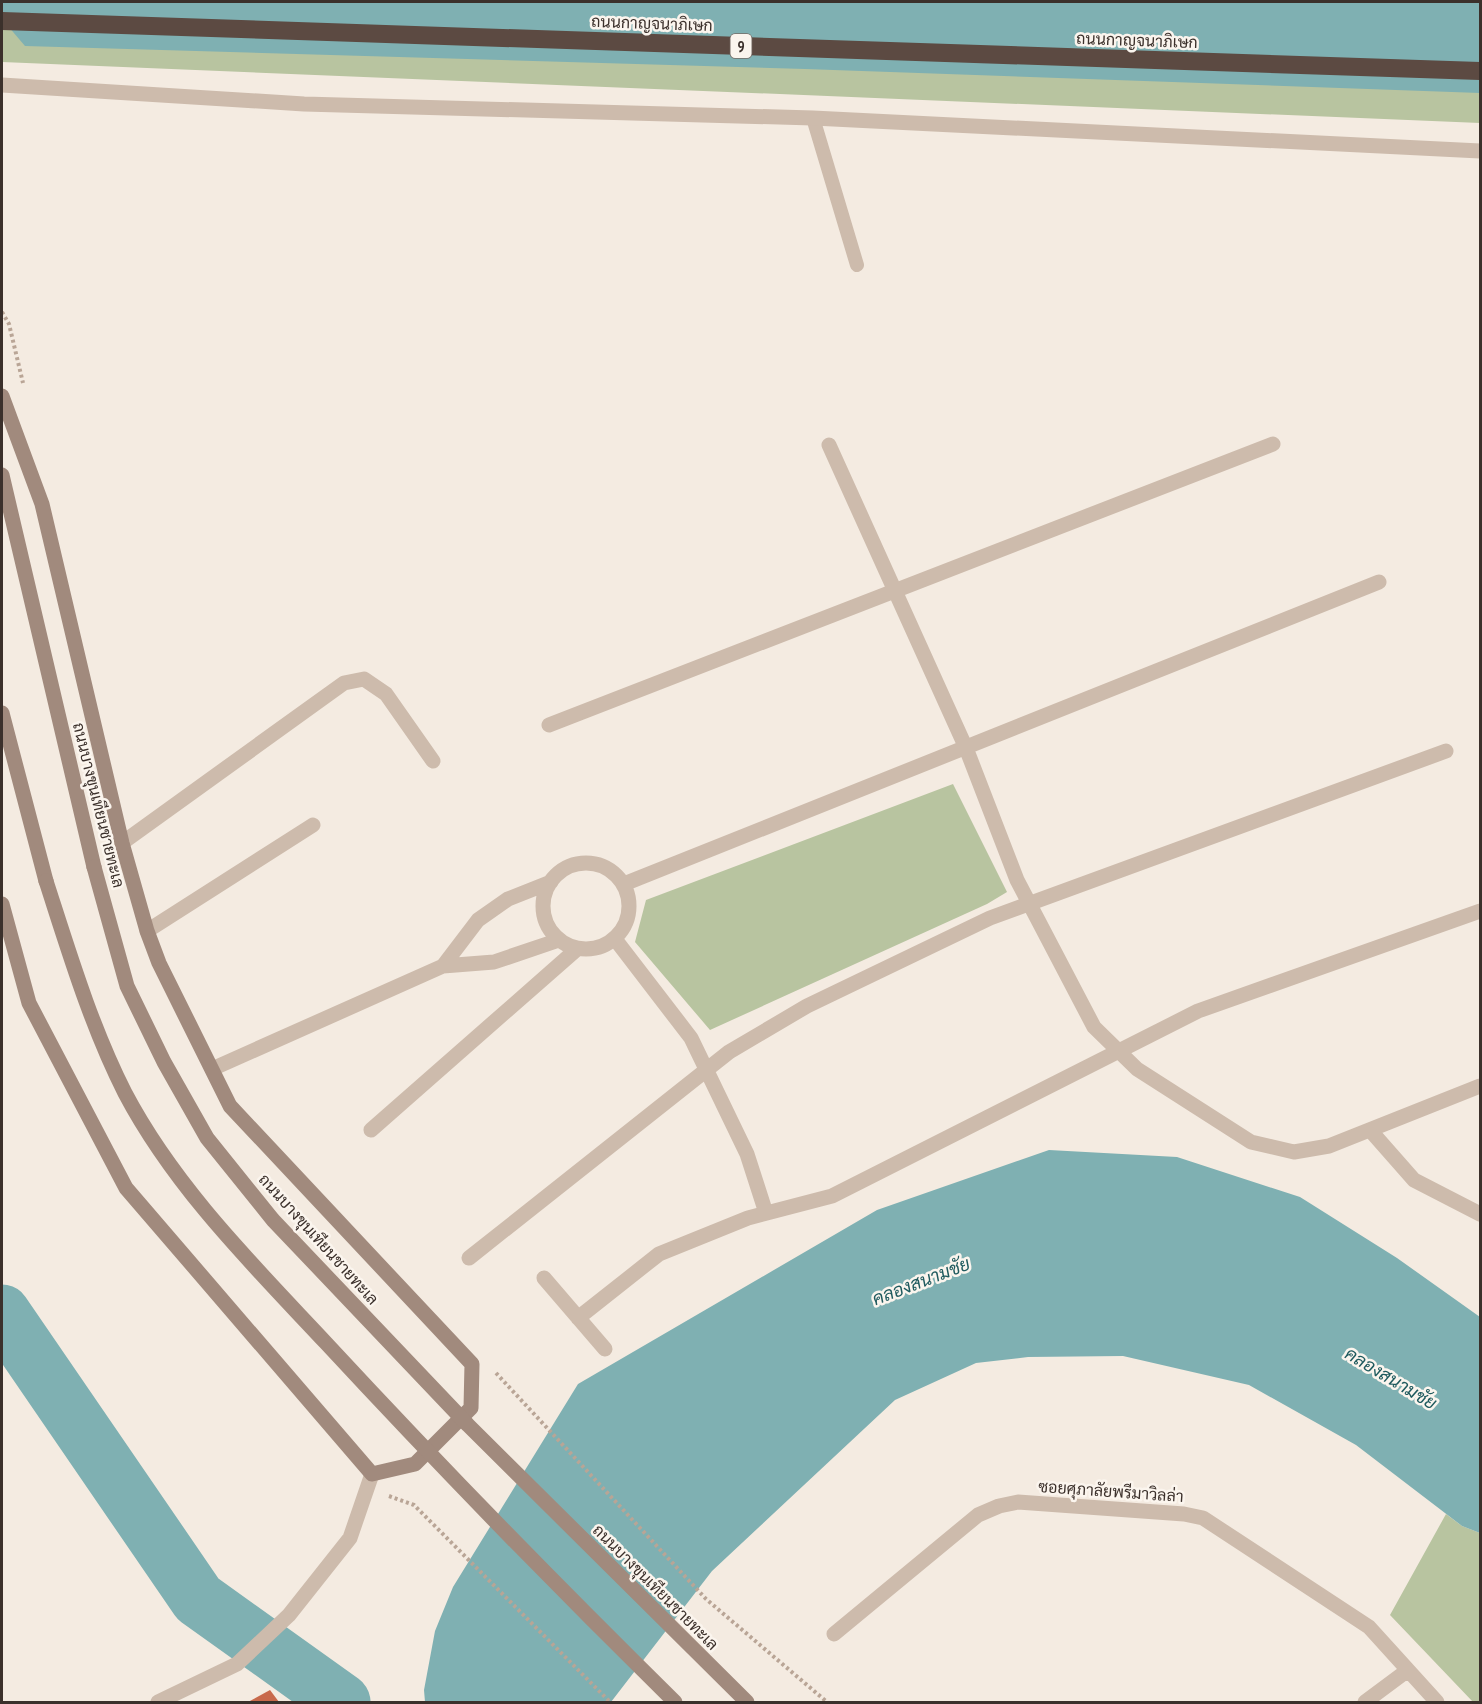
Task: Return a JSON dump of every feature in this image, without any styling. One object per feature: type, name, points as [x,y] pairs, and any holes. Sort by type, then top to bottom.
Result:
[{"type":"highway","name":"ถนนกาญจนาภิเษก","points":[[2,21],[1480,70]]},
{"type":"main road","points":[[2,396],[42,504],[123,843],[147,931],[159,963],[230,1106],[472,1364],[471,1408],[415,1464],[372,1474],[126,1188],[29,1003],[2,904]]},
{"type":"main road","name":"ถนนบางขุนเทียนชายทะเล","points":[[2,475],[94,867],[127,986],[207,1138],[273,1220],[468,1425],[747,1702]]},
{"type":"main road","points":[[2,713],[45,881],[84,998],[126,1094],[177,1175],[243,1255],[416,1440],[675,1702]]},
{"type":"street","points":[[2,85],[304,104],[813,118],[1480,151]]},
{"type":"street","points":[[549,725],[1273,444]]},
{"type":"street","points":[[829,445],[966,748],[1017,880],[1094,1027],[1137,1069],[1251,1142],[1294,1152],[1329,1146],[1480,1086]]},
{"type":"street","points":[[624,884],[1379,582]]},
{"type":"street","points":[[123,843],[344,683],[364,680],[387,694],[433,761]]},
{"type":"street","points":[[469,1258],[729,1052],[807,1006],[990,918],[1446,751]]},
{"type":"street","points":[[147,931],[313,825]]},
{"type":"street","points":[[593,863],[611,870],[624,884],[630,903],[627,923],[615,939],[597,949],[577,949],[559,940],[546,925],[542,907],[546,888],[551,882],[558,873],[574,864],[593,863]]},
{"type":"street","points":[[443,966],[478,920],[508,899],[551,882]]},
{"type":"street","points":[[578,1318],[659,1254],[748,1218],[832,1196],[1198,1011],[1480,911]]},
{"type":"street","points":[[615,939],[691,1038],[747,1154],[766,1213]]},
{"type":"street","points":[[212,1069],[443,966],[494,962],[559,940]]},
{"type":"street","points":[[371,1130],[577,949]]},
{"type":"street","points":[[1370,1130],[1414,1180],[1480,1214]]},
{"type":"street","points":[[544,1278],[604,1349]]},
{"type":"street","points":[[159,1702],[237,1664],[289,1615],[350,1538],[372,1474]]},
{"type":"street","name":"ซอยศุภาลัยพรีมาวิลล่า","points":[[834,1634],[978,1515],[999,1506],[1018,1502],[1184,1514],[1203,1518],[1369,1627],[1437,1702]]},
{"type":"street","points":[[1365,1702],[1408,1670]]},
{"type":"lane","points":[[813,118],[857,265]]},
{"type":"path","points":[[2,312],[9,324]]},
{"type":"path","points":[[538,1419],[706,1599],[827,1702]]},
{"type":"path","points":[[414,1504],[610,1702]]},
{"type":"green space","points":[[2,2],[1480,2],[1480,123],[2,62]]},
{"type":"green space","points":[[953,784],[1007,892],[987,904],[710,1030],[635,942],[646,900]]},
{"type":"green space","points":[[1446,1514],[1462,1526],[1480,1533],[1480,1702],[1473,1702],[1390,1615]]},
{"type":"water","points":[[2,2],[1480,2],[1480,93],[805,69],[25,46],[2,19]]},
{"type":"water","name":"คลองสนามชัย","points":[[1049,1150],[1177,1157],[1300,1197],[1397,1258],[1480,1317],[1480,1533],[1462,1526],[1356,1445],[1249,1385],[1123,1356],[1028,1357],[976,1363],[895,1400],[712,1571],[611,1702],[425,1702],[424,1690],[435,1631],[453,1587],[578,1384],[877,1210]]},
{"type":"building","points":[[270,1690],[279,1702],[248,1702]]},
{"type":"waterway","points":[[2,1313],[198,1599],[342,1702]]}]
